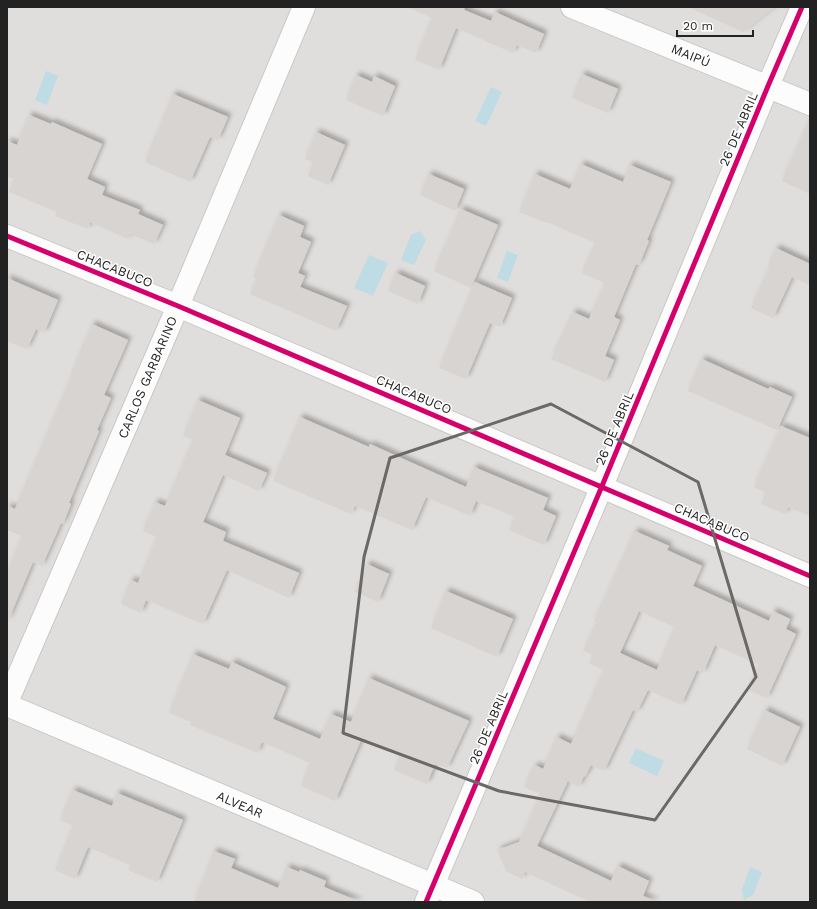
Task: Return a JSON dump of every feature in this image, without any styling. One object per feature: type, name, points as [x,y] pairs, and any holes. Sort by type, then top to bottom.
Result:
[{"type":"street","name":"CARLOS GARBARINO","points":[[7,702],[178,306],[304,7]]},
{"type":"street","name":"MAIPÚ","points":[[572,7],[810,104]]},
{"type":"street","name":"26 DE ABRIL","points":[[429,894],[602,486],[802,7]]},
{"type":"street","name":"CHACABUCO","points":[[7,236],[178,306],[810,576]]},
{"type":"street","name":"ALVEAR","points":[[7,705],[429,894],[474,902]]},
{"type":"highlighted area","points":[[551,404],[698,482],[756,677],[655,820],[499,791],[343,733],[364,557],[390,458]]},
{"type":"shaded area","points":[[7,7],[810,7],[810,902],[7,902]]},
{"type":"water","points":[[46,71],[58,76],[47,105],[35,100]]},
{"type":"water","points":[[491,87],[502,92],[486,126],[475,121]]},
{"type":"water","points":[[420,231],[426,240],[414,265],[401,260],[411,235]]},
{"type":"water","points":[[507,251],[518,255],[508,282],[497,278]]},
{"type":"water","points":[[369,255],[388,263],[373,296],[354,288]]},
{"type":"water","points":[[636,748],[664,761],[657,776],[629,763]]},
{"type":"water","points":[[750,867],[762,872],[753,895],[744,900],[742,890]]},
{"type":"building","points":[[407,7],[465,7],[464,10],[491,21],[495,12],[544,34],[536,53],[517,45],[513,53],[456,28],[439,70],[415,60],[432,18]]},
{"type":"building","points":[[688,7],[775,7],[743,32]]},
{"type":"building","points":[[582,74],[618,89],[608,113],[572,98]]},
{"type":"building","points":[[356,75],[372,82],[374,76],[395,86],[383,116],[346,100]]},
{"type":"building","points":[[173,94],[228,117],[218,140],[210,137],[190,182],[145,162]]},
{"type":"building","points":[[29,115],[51,124],[52,122],[102,144],[87,179],[105,187],[102,195],[140,210],[138,214],[163,225],[154,244],[130,234],[128,239],[90,222],[88,229],[55,216],[57,212],[9,192],[14,179],[7,176],[7,141],[17,145]]},
{"type":"building","points":[[810,119],[810,194],[782,181]]},
{"type":"building","points":[[316,132],[345,145],[328,185],[308,176],[313,162],[305,159]]},
{"type":"building","points":[[581,164],[623,182],[630,165],[671,182],[647,240],[649,241],[639,265],[636,264],[614,317],[620,320],[605,356],[614,360],[605,382],[551,359],[573,312],[589,319],[605,283],[582,273],[595,243],[547,222],[519,212],[535,174],[570,189]]},
{"type":"building","points":[[429,174],[464,189],[455,211],[420,195]]},
{"type":"building","points":[[461,209],[498,225],[471,288],[434,271]]},
{"type":"building","points":[[279,215],[304,226],[300,237],[311,242],[298,273],[305,276],[300,287],[347,306],[336,331],[250,294],[257,278],[253,277]]},
{"type":"building","points":[[776,248],[810,264],[810,285],[792,277],[773,318],[751,308],[770,267],[768,266]]},
{"type":"building","points":[[396,273],[425,286],[418,304],[388,291]]},
{"type":"building","points":[[7,278],[58,300],[44,333],[36,329],[27,349],[7,341]]},
{"type":"building","points":[[475,282],[512,298],[500,327],[490,323],[466,379],[439,368]]},
{"type":"building","points":[[92,324],[128,340],[104,395],[111,398],[69,503],[71,504],[63,524],[61,523],[42,566],[33,562],[7,623],[7,573],[22,536],[7,530],[7,506],[15,509]]},
{"type":"building","points":[[702,359],[768,389],[770,387],[792,397],[777,430],[688,391]]},
{"type":"building","points":[[198,400],[240,418],[225,455],[267,473],[259,491],[223,475],[203,522],[226,532],[223,541],[299,573],[289,598],[227,570],[203,624],[146,600],[141,613],[121,604],[131,580],[138,583],[157,537],[143,531],[155,502],[165,506],[193,440],[183,436]]},
{"type":"building","points":[[300,417],[369,447],[370,444],[466,487],[474,467],[548,498],[543,510],[556,516],[544,545],[509,530],[515,517],[476,501],[470,516],[426,497],[412,530],[355,506],[351,514],[273,481]]},
{"type":"building","points":[[781,426],[810,438],[810,516],[788,507],[785,514],[761,504],[766,493],[754,487]]},
{"type":"building","points":[[635,531],[669,546],[667,550],[702,566],[693,586],[769,621],[773,611],[790,619],[786,629],[796,634],[767,698],[748,690],[759,665],[715,645],[703,673],[697,670],[681,705],[648,690],[637,712],[633,710],[604,771],[591,765],[579,787],[568,781],[537,846],[611,881],[618,866],[649,881],[643,896],[656,902],[590,902],[525,872],[522,879],[506,871],[497,850],[519,842],[541,794],[524,787],[535,765],[543,769],[557,737],[571,744],[604,670],[589,663],[593,655],[583,651],[597,623],[594,621]],"holes":[[[639,611],[674,627],[657,670],[620,653]]]},
{"type":"building","points":[[367,564],[389,574],[378,602],[355,592]]},
{"type":"building","points":[[446,591],[513,619],[497,657],[431,628]]},
{"type":"building","points":[[193,654],[229,669],[232,662],[286,687],[273,719],[320,739],[331,714],[351,722],[369,678],[469,721],[447,768],[435,764],[427,784],[394,770],[400,756],[361,740],[335,801],[301,786],[310,763],[262,742],[257,753],[190,725],[191,722],[169,713]]},
{"type":"building","points":[[765,710],[800,727],[782,766],[747,749]]},
{"type":"building","points":[[73,790],[112,806],[117,793],[183,820],[157,882],[128,870],[130,865],[88,847],[75,879],[55,870],[73,826],[60,820]]},
{"type":"building","points":[[214,851],[235,859],[231,868],[278,888],[287,867],[299,872],[300,870],[326,881],[324,887],[360,902],[194,902]]},
{"type":"cycle path","points":[[426,902],[802,7]]},
{"type":"cycle path","points":[[7,236],[178,306],[810,576]]}]
